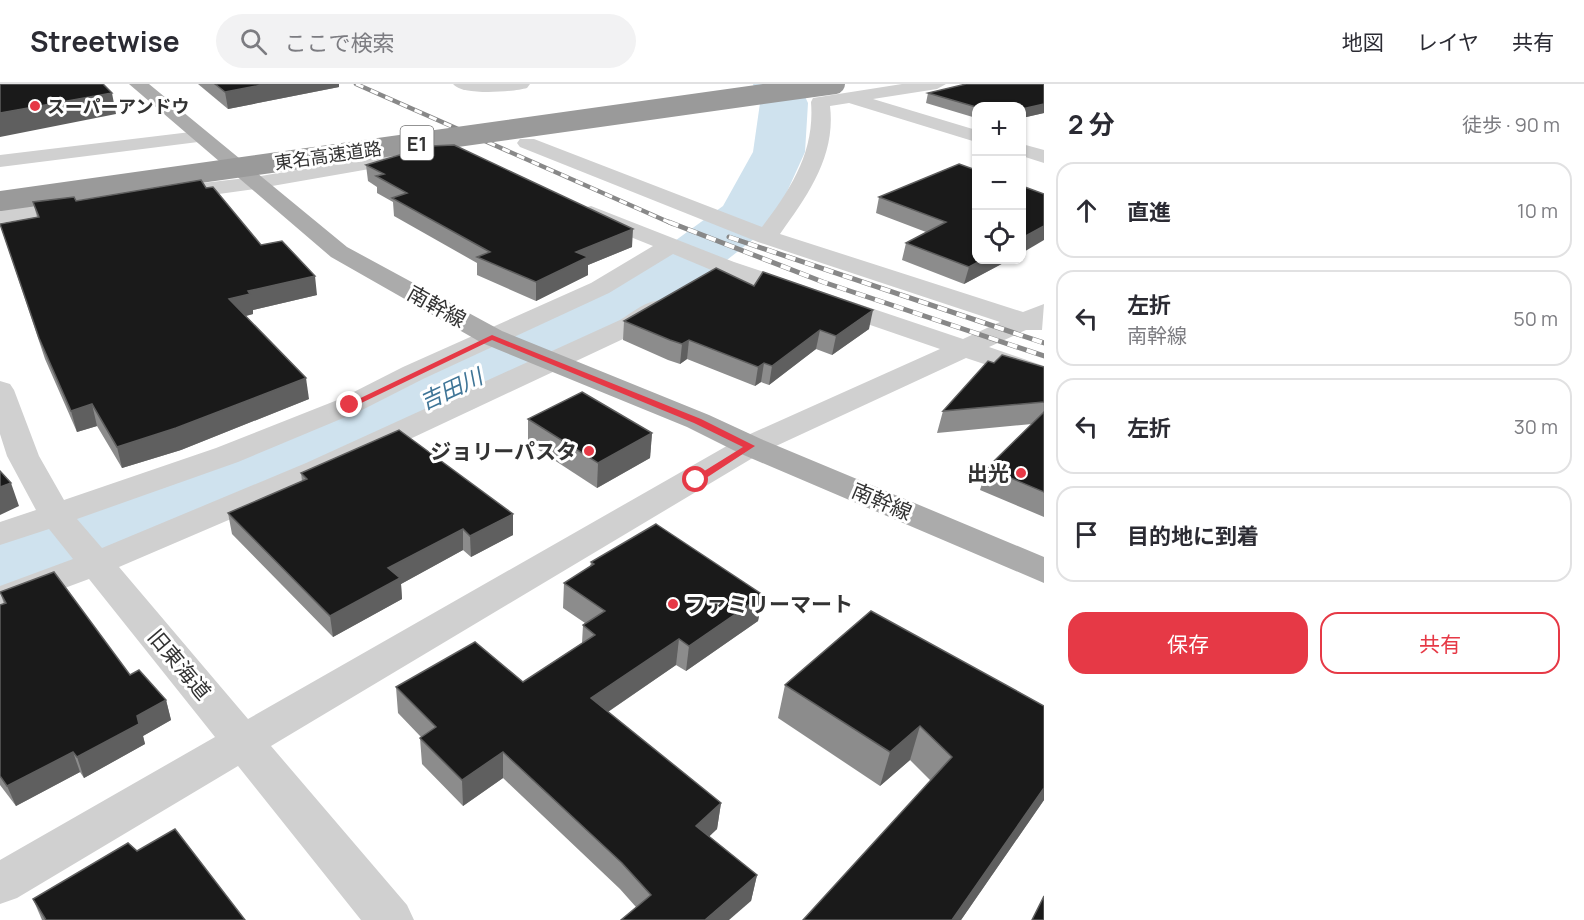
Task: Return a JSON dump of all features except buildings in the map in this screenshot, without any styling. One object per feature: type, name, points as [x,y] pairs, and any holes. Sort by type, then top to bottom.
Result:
[{"type":"highway","points":[[470,116],[704,84]]},
{"type":"highway","name":"東名高速道路","points":[[0,201],[841,91]]},
{"type":"highway","name":"東名高速道路","points":[[0,178],[247,145]]},
{"type":"main road","name":"南幹線","points":[[138,84],[339,252],[492,337],[698,421],[750,446],[1044,571]]},
{"type":"street","points":[[462,84],[510,87],[521,84]]},
{"type":"street","points":[[766,237],[809,173],[824,122],[820,102],[841,91],[937,84]]},
{"type":"street","points":[[841,91],[972,135]]},
{"type":"street","points":[[0,161],[200,137]]},
{"type":"street","points":[[527,143],[766,237],[1038,320]]},
{"type":"street","points":[[0,216],[255,183],[457,149],[467,154]]},
{"type":"street","points":[[1026,151],[1044,157]]},
{"type":"street","points":[[574,206],[725,267],[1044,375]]},
{"type":"street","points":[[0,534],[227,455],[350,405],[600,288],[670,246]]},
{"type":"street","points":[[0,600],[98,564],[389,438],[629,326],[725,267]]},
{"type":"street","points":[[2,876],[244,740],[750,446],[1038,320]]},
{"type":"street","name":"旧東海道","points":[[0,390],[23,456],[56,515],[244,740],[390,920]]},
{"type":"waterway","name":"吉田川","points":[[0,565],[235,481],[446,393],[596,316],[683,264],[747,216],[779,152],[784,103],[776,84]]},
{"type":"railway","points":[[356,84],[673,224]]},
{"type":"railway","points":[[669,222],[823,282],[1044,356]]},
{"type":"railway","points":[[729,237],[1044,343]]},
{"type":"place","name":"スーパーアンドウ","points":[[35,106]]},
{"type":"place","name":"ジョリーパスタ","points":[[589,451]]},
{"type":"place","name":"出光","points":[[1021,473]]},
{"type":"place","name":"ファミリーマート","points":[[673,604]]},
{"type":"route","points":[[350,405],[492,337],[698,421],[750,446],[696,480]]}]
